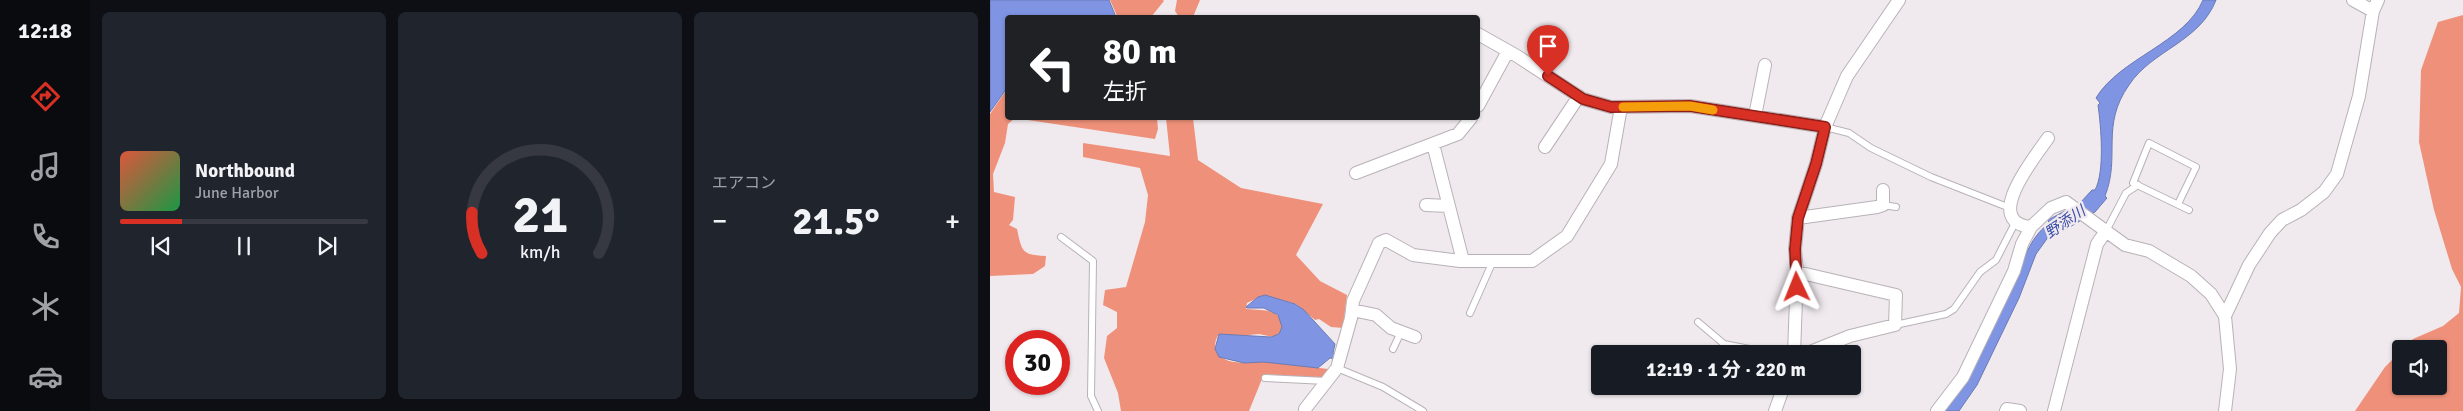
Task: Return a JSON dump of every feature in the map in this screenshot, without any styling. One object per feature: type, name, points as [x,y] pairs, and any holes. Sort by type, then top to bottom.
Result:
[{"type":"street","points":[[1794,345],[1797,272],[1795,249],[1798,218],[1816,164],[1825,127],[1847,76],[1899,0]]},
{"type":"street","points":[[2225,316],[2250,265],[2270,233],[2282,220],[2301,210],[2324,192],[2337,174],[2360,96],[2376,6],[2354,0]]},
{"type":"street","points":[[1480,35],[1579,96],[1611,107],[1690,106],[1825,127]]},
{"type":"street","points":[[1480,102],[1508,51]]},
{"type":"street","points":[[1755,116],[1765,64]]},
{"type":"street","points":[[1545,147],[1579,96]]},
{"type":"street","points":[[1305,409],[1337,368],[1353,301],[1379,243],[1386,240],[1414,255],[1463,261],[1532,261],[1567,236],[1611,164],[1621,107]]},
{"type":"street","points":[[1356,173],[1458,134],[1469,120]]},
{"type":"street","points":[[2031,227],[2021,226],[2016,221],[2010,208],[2012,194],[2048,138]]},
{"type":"street","points":[[1433,144],[1463,261]]},
{"type":"street","points":[[1798,218],[1889,206],[1883,190]]},
{"type":"street","points":[[1937,411],[1963,377],[2014,271],[2022,244],[2031,227],[2051,208],[2066,202],[2125,245],[2149,250],[2191,276],[2211,294],[2225,316],[2230,369],[2225,411]]},
{"type":"street","points":[[1426,205],[1449,206]]},
{"type":"street","points":[[2054,411],[2097,244],[2106,231]]},
{"type":"street","points":[[1797,272],[1896,295],[1895,325],[1850,336],[1828,345]]},
{"type":"street","points":[[1352,310],[1376,315],[1391,328],[1415,338]]},
{"type":"street","points":[[1775,411],[1781,395]]},
{"type":"street","points":[[2006,411],[2007,409],[2020,411]]},
{"type":"lane","points":[[1825,127],[1849,133],[1871,148],[1930,177],[2010,208]]},
{"type":"lane","points":[[2178,204],[2196,167],[2149,143],[2133,183],[2190,210]]},
{"type":"lane","points":[[2106,231],[2126,193],[2138,185]]},
{"type":"lane","points":[[1895,325],[1946,314],[1954,309],[1980,272],[1996,260],[2016,221]]},
{"type":"lane","points":[[1061,237],[1093,261],[1091,396],[1098,411]]},
{"type":"lane","points":[[1470,313],[1493,261]]},
{"type":"lane","points":[[1698,322],[1724,344],[1729,345]]},
{"type":"lane","points":[[1393,349],[1401,332]]},
{"type":"lane","points":[[1337,368],[1383,387],[1423,411]]},
{"type":"lane","points":[[1265,378],[1327,381]]},
{"type":"shaded area","points":[[1110,0],[1164,1],[1153,15],[1117,15]]},
{"type":"shaded area","points":[[1177,0],[1200,0],[1194,15],[1178,15],[1175,11]]},
{"type":"shaded area","points":[[2463,15],[2463,411],[2355,411],[2385,367],[2392,360],[2392,395],[2447,395],[2447,340],[2412,340],[2443,326],[2459,313],[2461,287],[2452,269],[2434,210],[2419,142],[2421,70],[2438,22]]},
{"type":"shaded area","points":[[1005,92],[1005,120],[1013,120],[1008,124],[1005,143],[993,174],[994,192],[1015,197],[1013,220],[1009,225],[1017,229],[1024,251],[1032,255],[1046,256],[1045,266],[1033,274],[990,276],[990,114]]},
{"type":"shaded area","points":[[1028,120],[1157,120],[1158,129],[1155,139]]},
{"type":"shaded area","points":[[1166,120],[1193,120],[1198,160],[1241,188],[1323,204],[1296,255],[1320,281],[1347,295],[1343,328],[1331,327],[1319,319],[1315,320],[1296,304],[1264,295],[1247,303],[1246,309],[1268,311],[1277,315],[1283,324],[1280,333],[1273,337],[1259,334],[1238,336],[1219,334],[1215,346],[1218,355],[1226,360],[1266,362],[1328,369],[1324,378],[1264,374],[1249,411],[1121,411],[1118,393],[1104,358],[1107,336],[1117,328],[1117,312],[1103,305],[1105,290],[1126,287],[1145,222],[1148,195],[1140,168],[1083,157],[1083,143],[1170,156]]},
{"type":"water","points":[[990,0],[1109,0],[1115,15],[1005,15],[1005,91],[990,112]]},
{"type":"water","name":"野添川","points":[[2203,0],[2216,0],[2209,14],[2188,36],[2139,73],[2120,100],[2113,128],[2111,168],[2105,196],[2107,198],[2095,212],[2063,231],[2060,229],[2049,236],[2036,254],[2019,298],[1977,385],[1959,411],[1945,411],[1966,381],[1992,332],[2031,243],[2049,223],[2048,220],[2080,203],[2092,190],[2095,190],[2101,161],[2098,105],[2100,103],[2096,98],[2120,72],[2182,28],[2194,15]]},
{"type":"water","points":[[1265,295],[1295,304],[1304,310],[1335,344],[1333,353],[1342,360],[1330,358],[1318,368],[1264,362],[1244,363],[1219,357],[1215,349],[1219,334],[1271,337],[1279,334],[1282,327],[1278,315],[1264,308],[1246,307],[1258,297]]},
{"type":"slow traffic","points":[[1623,107],[1690,106],[1713,110]]},
{"type":"route","points":[[1548,76],[1583,99],[1611,107],[1690,106],[1825,127],[1816,164],[1798,218],[1795,249],[1797,287]]}]
